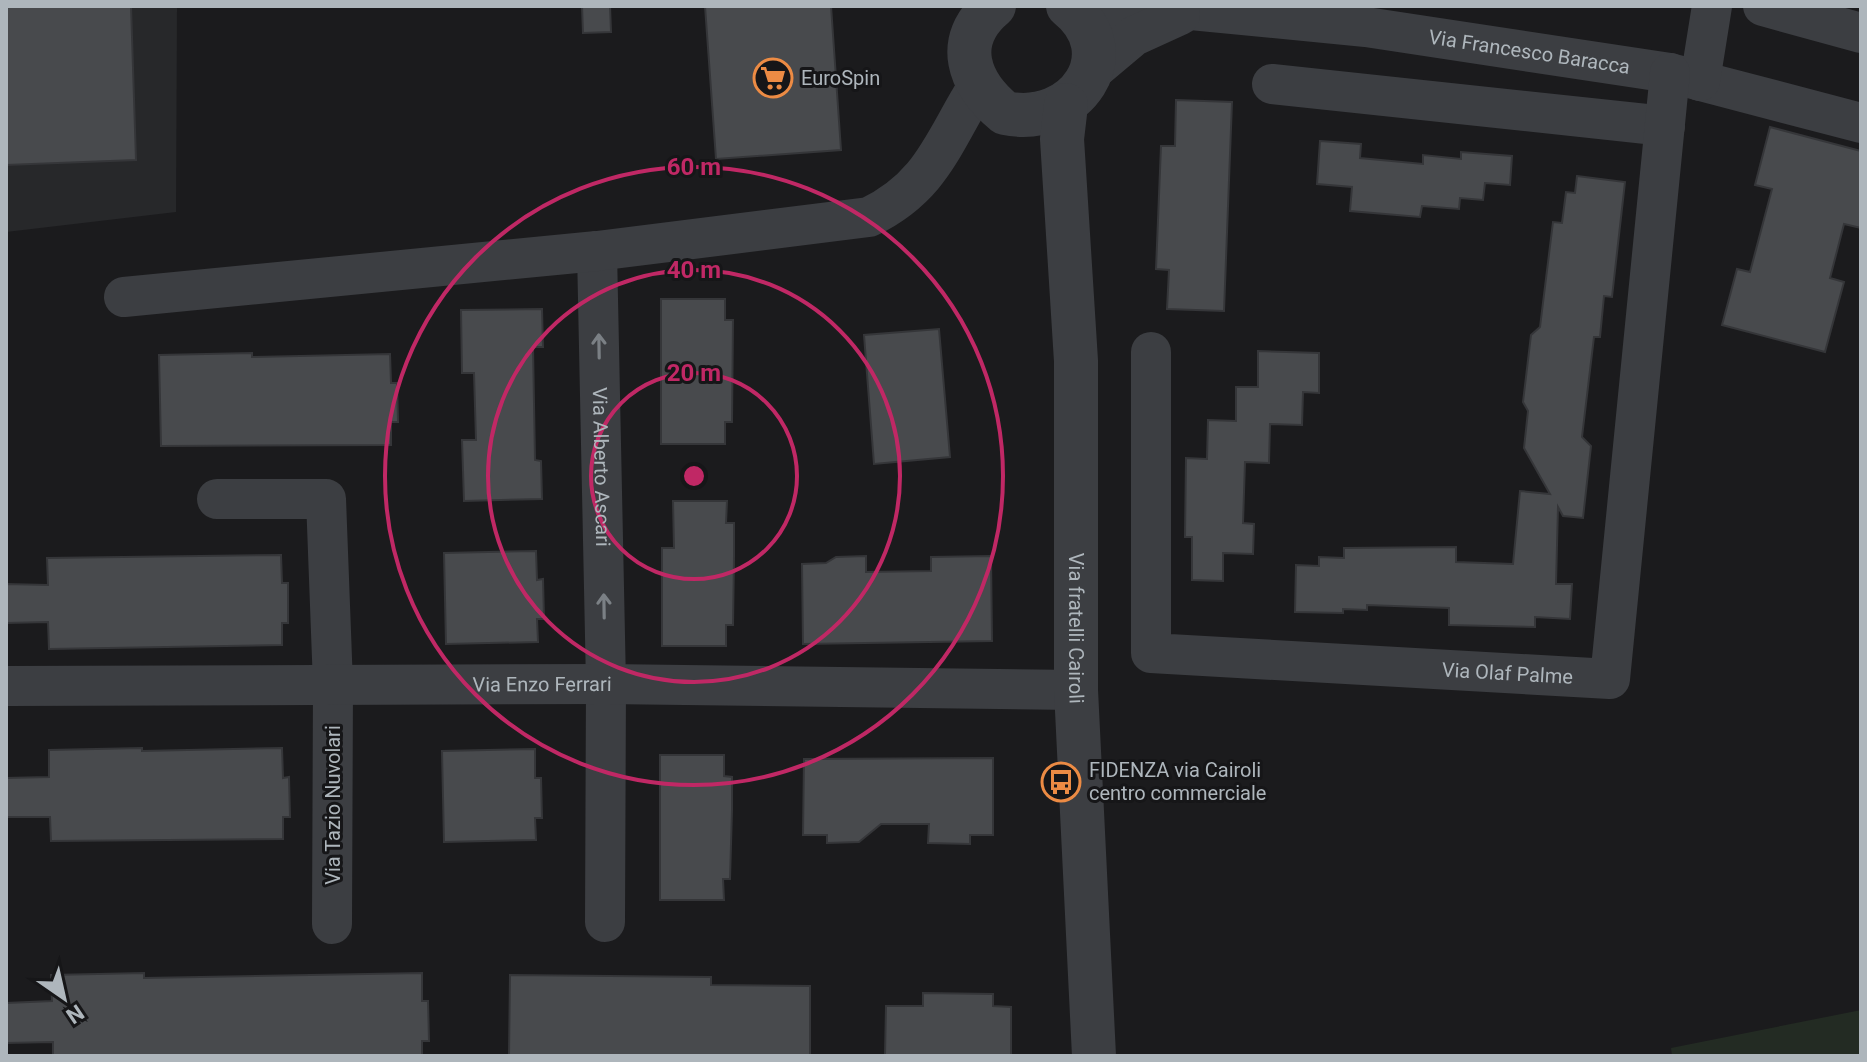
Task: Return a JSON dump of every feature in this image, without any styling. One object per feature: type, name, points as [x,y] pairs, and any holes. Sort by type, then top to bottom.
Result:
[{"type":"street","name":"Via Olaf Palme","points":[[1151,352],[1151,653],[1610,679],[1665,126],[1712,6]]},
{"type":"street","points":[[1763,6],[1861,33]]},
{"type":"street","points":[[988,8],[970,44],[969,61],[978,86],[1005,113],[1016,116],[1051,113],[1134,36],[1191,10]]},
{"type":"street","name":"Via Francesco Baracca","points":[[1072,9],[1191,10],[1366,27],[1685,77],[1861,123]]},
{"type":"street","name":"Via fratelli Cairoli","points":[[1072,9],[1091,41],[1062,139],[1076,361],[1076,690],[1094,1056]]},
{"type":"street","points":[[1272,84],[1665,126]]},
{"type":"street","points":[[124,297],[597,251],[869,217],[887,208],[917,183],[943,153],[955,123],[978,86]]},
{"type":"street","points":[[943,153],[1016,116]]},
{"type":"street","name":"Via fratelli Cairoli","points":[[1016,116],[1068,201]]},
{"type":"street","name":"Via Alberto Ascari","points":[[597,251],[606,684],[605,922]]},
{"type":"street","name":"Via Tazio Nuvolari","points":[[217,499],[326,499],[333,685],[332,924]]},
{"type":"street","name":"Via Enzo Ferrari","points":[[6,686],[606,684],[1076,690]]},
{"type":"shaded area","points":[[6,6],[177,6],[176,212],[6,232]]},
{"type":"shaded area","points":[[1861,1010],[1861,1056],[1672,1056],[1671,1048]]},
{"type":"building","points":[[6,6],[131,6],[136,160],[6,165]]},
{"type":"building","points":[[582,6],[610,6],[611,32],[583,33]]},
{"type":"building","name":"EuroSpin","points":[[705,6],[831,6],[841,150],[716,159]]},
{"type":"building","points":[[1176,100],[1232,102],[1224,311],[1167,309],[1169,270],[1156,269],[1161,146],[1175,146]]},
{"type":"building","points":[[1770,127],[1861,151],[1861,228],[1844,224],[1830,278],[1844,282],[1825,352],[1722,325],[1737,269],[1750,272],[1772,189],[1755,185]]},
{"type":"building","points":[[1320,141],[1361,144],[1360,158],[1423,164],[1423,155],[1461,159],[1461,152],[1512,156],[1510,185],[1485,183],[1483,200],[1460,198],[1459,209],[1422,206],[1420,217],[1350,211],[1352,187],[1317,184]]},
{"type":"building","points":[[1577,176],[1625,182],[1612,297],[1604,296],[1600,337],[1594,337],[1582,437],[1591,446],[1583,518],[1563,516],[1558,507],[1556,584],[1572,584],[1570,619],[1535,617],[1535,627],[1449,625],[1449,608],[1367,605],[1367,610],[1343,609],[1343,613],[1295,612],[1296,565],[1319,566],[1319,557],[1344,558],[1344,548],[1456,547],[1456,562],[1513,564],[1520,491],[1550,494],[1524,448],[1528,411],[1523,402],[1531,335],[1540,327],[1553,222],[1562,223],[1566,192],[1575,193]]},
{"type":"building","points":[[661,299],[725,299],[725,320],[733,320],[732,422],[725,422],[725,444],[661,444]]},
{"type":"building","points":[[542,309],[543,347],[533,347],[535,460],[541,461],[542,499],[464,501],[462,440],[476,440],[474,373],[462,373],[461,310]]},
{"type":"building","points":[[939,329],[950,457],[874,464],[864,335]]},
{"type":"building","points":[[1258,351],[1319,353],[1319,393],[1303,392],[1302,425],[1270,424],[1269,463],[1245,462],[1243,523],[1254,524],[1253,554],[1223,553],[1223,581],[1192,580],[1192,537],[1185,537],[1186,458],[1207,459],[1208,420],[1236,421],[1236,387],[1258,387]]},
{"type":"building","points":[[252,353],[252,357],[390,354],[391,383],[397,383],[398,422],[391,422],[391,445],[161,446],[159,355]]},
{"type":"building","points":[[673,501],[727,501],[726,523],[734,523],[734,557],[733,625],[726,625],[726,646],[662,646],[662,548],[674,548]]},
{"type":"building","points":[[536,551],[537,580],[543,579],[544,619],[537,619],[538,642],[446,644],[444,553]]},
{"type":"building","points":[[281,555],[282,583],[288,583],[288,623],[282,623],[282,645],[49,649],[48,622],[6,623],[6,584],[48,585],[47,558]]},
{"type":"building","points":[[866,556],[866,572],[931,571],[931,557],[991,556],[992,641],[803,644],[802,564],[826,563],[836,557]]},
{"type":"building","points":[[142,748],[142,751],[282,748],[283,778],[289,777],[290,817],[283,817],[283,839],[51,841],[50,817],[6,817],[6,778],[49,777],[49,750]]},
{"type":"building","points":[[535,749],[535,778],[541,778],[542,818],[535,818],[536,840],[444,842],[442,751]]},
{"type":"building","points":[[660,755],[724,755],[724,776],[732,777],[732,810],[730,879],[723,879],[724,900],[660,900]]},
{"type":"building","points":[[993,758],[993,835],[970,835],[970,844],[928,843],[929,824],[881,824],[859,842],[827,843],[827,835],[803,835],[804,759]]},
{"type":"building","points":[[144,973],[144,978],[422,973],[422,1001],[428,1001],[429,1041],[422,1041],[422,1056],[53,1056],[53,1042],[6,1043],[6,1003],[52,1001],[51,975]]},
{"type":"building","points":[[510,975],[711,977],[711,985],[810,986],[810,1056],[509,1056]]},
{"type":"building","points":[[923,993],[993,994],[993,1006],[1011,1007],[1011,1056],[885,1056],[886,1006],[923,1006]]},
{"type":"place","name":"EuroSpin","points":[[773,78]]},
{"type":"place","name":"FIDENZA via Cairoli centro commerciale","points":[[1061,782]]}]
